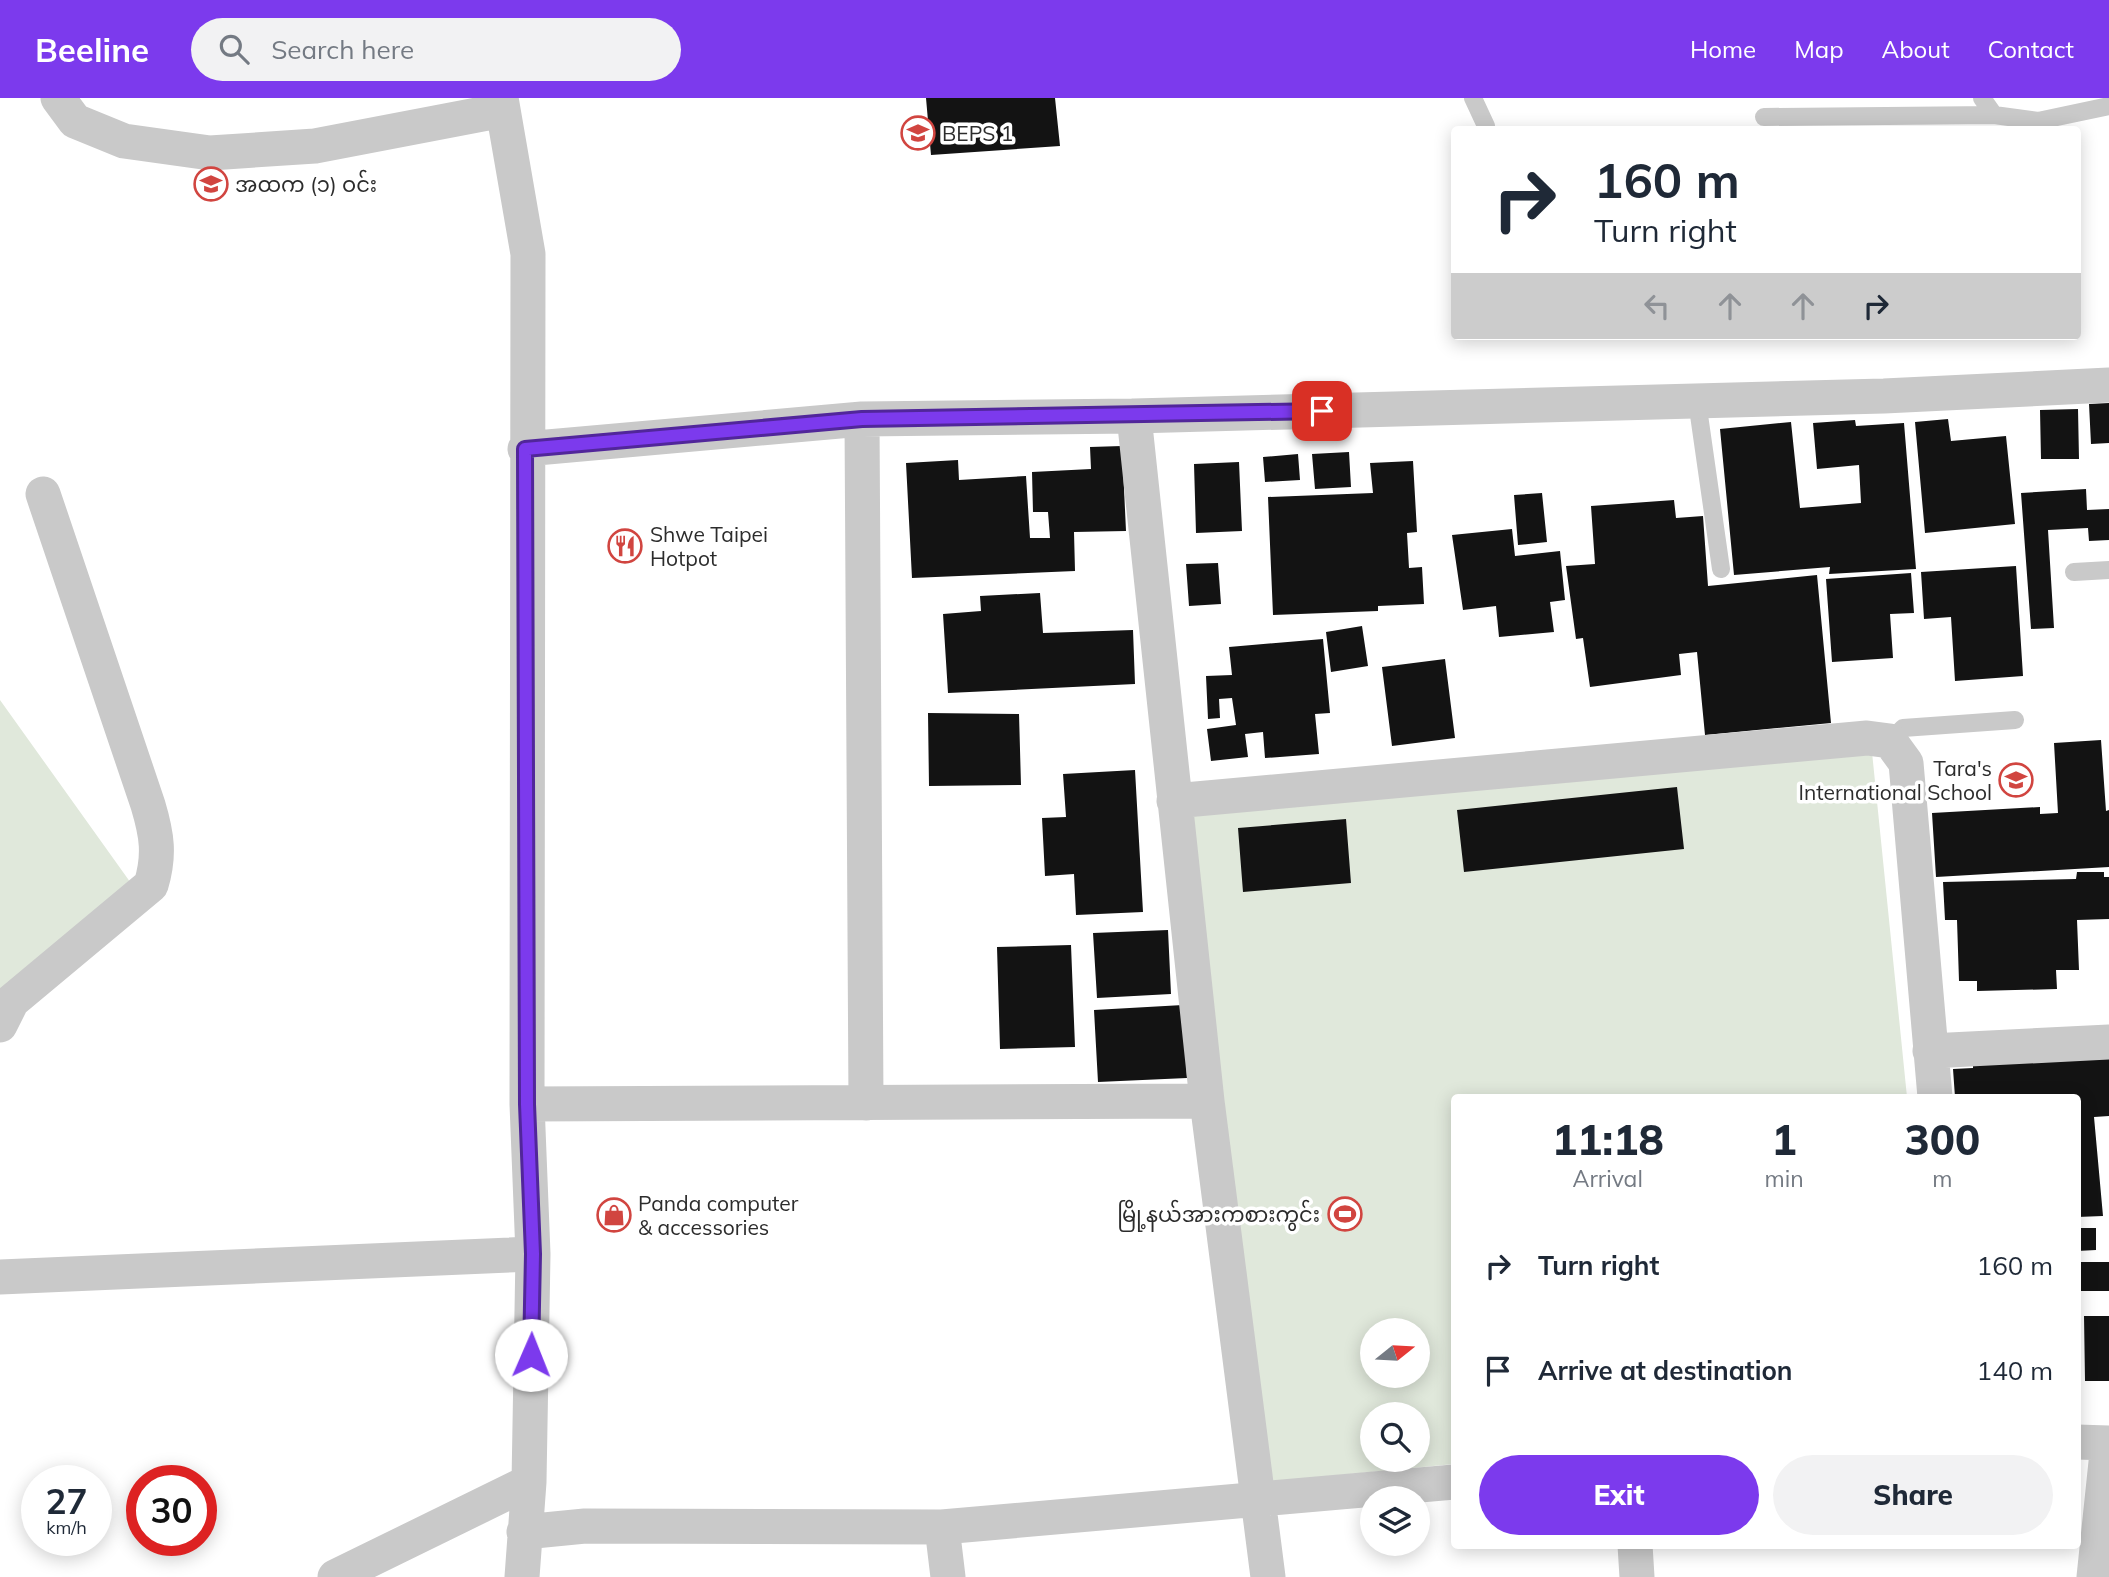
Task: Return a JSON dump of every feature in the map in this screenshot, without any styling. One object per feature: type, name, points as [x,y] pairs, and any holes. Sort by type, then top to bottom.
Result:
[{"type":"street","points":[[58,98],[75,121],[124,141],[210,153],[315,146],[502,104],[528,254],[525,449],[527,1104],[533,1254],[529,1482],[522,1577]]},
{"type":"street","points":[[525,449],[862,419],[1134,416],[1697,401],[2109,385]]},
{"type":"street","points":[[1134,416],[1207,1101],[1268,1577]]},
{"type":"street","points":[[862,419],[866,1103]]},
{"type":"street","points":[[0,1025],[12,1001],[151,885],[158,865],[158,839],[148,805],[43,494]]},
{"type":"street","points":[[1174,801],[1867,738],[1890,741],[1906,763],[1935,1094]]},
{"type":"street","points":[[1930,1051],[2109,1042]]},
{"type":"street","points":[[527,1104],[1207,1101]]},
{"type":"street","points":[[0,1277],[533,1254]]},
{"type":"street","points":[[2081,1442],[2109,1443],[2094,1577]]},
{"type":"street","points":[[335,1577],[529,1482]]},
{"type":"street","points":[[524,1532],[585,1526],[942,1527],[1259,1497],[1451,1482]]},
{"type":"street","points":[[942,1527],[948,1577]]},
{"type":"street","points":[[1635,1549],[1637,1577]]},
{"type":"lane","points":[[1473,98],[1486,126]]},
{"type":"lane","points":[[1982,98],[1994,115]]},
{"type":"lane","points":[[1764,117],[1994,115],[2038,121],[2109,106]]},
{"type":"lane","points":[[1697,401],[1721,569]]},
{"type":"lane","points":[[2074,572],[2109,570]]},
{"type":"lane","points":[[1890,741],[1903,728],[2015,720]]},
{"type":"shaded area","points":[[0,700],[133,886],[0,992]]},
{"type":"shaded area","name":"မြို့နယ်အားကစားကွင်း","points":[[1872,752],[1907,1094],[1451,1094],[1451,1464],[1430,1466],[1430,1402],[1360,1402],[1360,1472],[1371,1472],[1267,1482],[1190,809]]},
{"type":"building","points":[[926,98],[1055,98],[1060,146],[931,155]]},
{"type":"building","points":[[2109,403],[2109,443],[2091,444],[2089,404]]},
{"type":"building","points":[[2078,409],[2079,459],[2041,459],[2040,410]]},
{"type":"building","points":[[1948,419],[1951,441],[2006,436],[2015,524],[1925,533],[1915,422]]},
{"type":"building","points":[[1855,420],[1856,426],[1904,423],[1916,569],[1829,574],[1830,567],[1734,575],[1720,429],[1791,422],[1800,508],[1861,503],[1859,465],[1817,469],[1813,423]]},
{"type":"building","points":[[1122,446],[1126,531],[1074,532],[1075,571],[912,578],[906,463],[958,460],[959,480],[1026,476],[1030,538],[1050,538],[1048,512],[1033,512],[1032,472],[1091,469],[1090,447]]},
{"type":"building","points":[[1349,452],[1351,487],[1315,489],[1312,454]]},
{"type":"building","points":[[1298,454],[1300,480],[1265,482],[1263,457]]},
{"type":"building","points":[[1413,461],[1417,532],[1407,533],[1409,568],[1422,567],[1424,604],[1378,606],[1378,611],[1273,615],[1268,497],[1373,493],[1370,463]]},
{"type":"building","points":[[1239,462],[1242,531],[1196,533],[1194,464]]},
{"type":"building","points":[[2086,489],[2087,510],[2109,509],[2109,540],[2089,541],[2088,528],[2048,530],[2054,628],[2031,629],[2021,493]]},
{"type":"building","points":[[1542,493],[1547,542],[1518,545],[1514,495]]},
{"type":"building","points":[[1674,500],[1676,518],[1703,516],[1708,586],[1817,575],[1831,723],[1705,735],[1697,652],[1679,654],[1681,675],[1590,687],[1583,638],[1576,639],[1566,566],[1595,564],[1591,506]]},
{"type":"building","points":[[1512,529],[1515,556],[1560,551],[1565,600],[1550,602],[1554,632],[1499,637],[1496,606],[1463,610],[1452,535]]},
{"type":"building","points":[[1218,563],[1221,604],[1189,606],[1186,564]]},
{"type":"building","points":[[2016,566],[2023,676],[1955,681],[1951,617],[1924,619],[1921,572]]},
{"type":"building","points":[[1911,573],[1914,613],[1890,614],[1893,658],[1832,662],[1826,579]]},
{"type":"building","points":[[1040,593],[1043,633],[1133,630],[1135,684],[948,693],[943,614],[981,611],[980,596]]},
{"type":"building","points":[[1362,626],[1368,666],[1331,672],[1326,632]]},
{"type":"building","points":[[1323,639],[1330,713],[1315,714],[1319,754],[1265,758],[1263,732],[1245,734],[1248,757],[1211,761],[1207,729],[1236,725],[1232,698],[1219,699],[1220,718],[1208,719],[1206,676],[1232,675],[1229,647]]},
{"type":"building","points":[[1445,659],[1455,738],[1392,746],[1382,667]]},
{"type":"building","points":[[928,713],[1019,714],[1021,785],[929,786]]},
{"type":"building","name":"Tara's International School","points":[[2101,740],[2106,811],[2109,810],[2109,867],[1936,877],[1932,813],[2040,807],[2040,814],[2058,813],[2054,743]]},
{"type":"building","points":[[1135,770],[1143,912],[1076,915],[1074,874],[1045,876],[1042,818],[1066,817],[1063,774]]},
{"type":"building","points":[[1677,787],[1684,849],[1464,872],[1457,810]]},
{"type":"building","points":[[1346,819],[1351,883],[1243,892],[1238,828]]},
{"type":"building","points":[[2077,872],[2104,872],[2104,877],[2109,877],[2109,919],[2077,920],[2079,970],[2056,970],[2057,989],[1977,991],[1977,981],[1959,981],[1957,920],[1945,920],[1943,882],[2076,879]]},
{"type":"building","points":[[1168,930],[1171,994],[1097,998],[1093,933]]},
{"type":"building","points":[[1071,945],[1075,1047],[1000,1049],[997,947]]},
{"type":"building","points":[[1183,1005],[1187,1078],[1098,1082],[1094,1010]]},
{"type":"building","points":[[2109,1057],[2109,1116],[2094,1117],[2103,1216],[2081,1217],[2081,1094],[1955,1094],[1953,1069],[1973,1068],[1973,1061]]},
{"type":"building","points":[[2081,1228],[2096,1228],[2096,1250],[2081,1251]]},
{"type":"building","points":[[2081,1262],[2109,1262],[2109,1291],[2081,1291]]},
{"type":"building","points":[[2084,1316],[2109,1316],[2109,1381],[2085,1381]]},
{"type":"place","name":"BEPS 1","points":[[918,133]]},
{"type":"place","name":"အထက (၁) ဝင်း","points":[[211,184]]},
{"type":"place","name":"Shwe Taipei Hotpot","points":[[625,546]]},
{"type":"place","name":"Tara's International School","points":[[2016,780]]},
{"type":"place","name":"မြို့နယ်အားကစားကွင်း","points":[[1345,1214]]},
{"type":"place","name":"Panda computer & accessories","points":[[614,1215]]},
{"type":"route","points":[[531,1355],[533,1254],[527,1104],[525,449],[862,419],[1322,411]]}]
